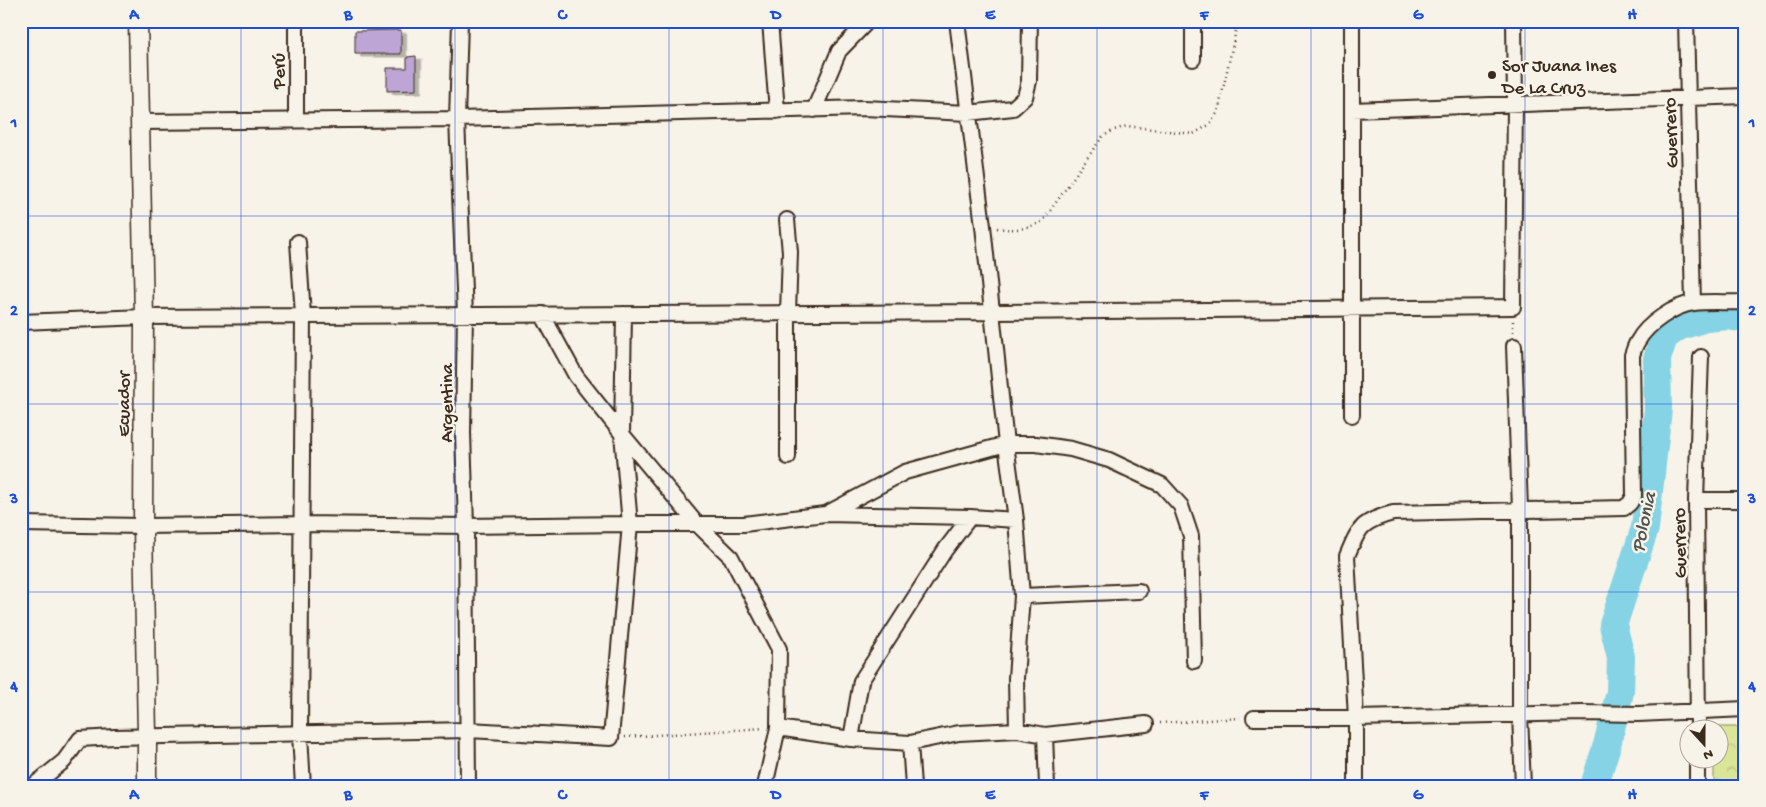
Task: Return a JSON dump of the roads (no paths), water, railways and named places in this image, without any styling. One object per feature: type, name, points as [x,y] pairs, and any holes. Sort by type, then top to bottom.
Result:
[{"type":"street","name":"Ecuador","points":[[138,21],[144,317],[147,786]]},
{"type":"street","name":"Perú","points":[[296,21],[296,120]]},
{"type":"street","name":"Argentina","points":[[460,21],[457,119],[465,315],[463,433],[469,730],[468,786]]},
{"type":"street","points":[[770,21],[777,111]]},
{"type":"street","points":[[814,110],[840,51],[868,21]]},
{"type":"street","points":[[956,21],[983,226],[1016,520],[1022,596],[1016,678],[1016,730]]},
{"type":"street","points":[[140,122],[457,119],[864,108],[968,113],[1012,108],[1025,97],[1030,81],[1030,21]]},
{"type":"street","points":[[1193,21],[1193,59]]},
{"type":"street","points":[[1352,21],[1352,415]]},
{"type":"street","points":[[21,322],[144,317],[1352,310],[1513,307],[1514,21]]},
{"type":"street","name":"Guerrero","points":[[1686,21],[1693,303]]},
{"type":"street","points":[[1352,110],[1745,96]]},
{"type":"street","points":[[787,220],[790,252],[788,457]]},
{"type":"street","points":[[298,242],[303,316],[300,734],[303,786]]},
{"type":"street","points":[[1356,786],[1356,718],[1347,556],[1357,532],[1372,518],[1393,513],[1624,508],[1634,496],[1632,355],[1638,340],[1648,328],[1670,312],[1693,303],[1745,302]]},
{"type":"street","points":[[542,314],[576,376],[696,523],[731,557],[778,649],[778,728],[765,786]]},
{"type":"street","points":[[33,786],[64,761],[80,740],[148,735],[469,730],[611,738],[630,524],[622,434],[624,314]]},
{"type":"street","points":[[1514,346],[1520,509],[1522,786]]},
{"type":"street","name":"Guerrero","points":[[1698,720],[1696,500],[1701,357]]},
{"type":"street","points":[[825,514],[905,472],[1006,444],[1036,444],[1071,448],[1109,460],[1162,485],[1181,506],[1191,536],[1194,661]]},
{"type":"street","points":[[1696,500],[1745,500]]},
{"type":"street","points":[[21,524],[466,526],[744,524],[825,514],[970,517],[1016,520]]},
{"type":"street","points":[[851,739],[861,681],[946,550],[970,517]]},
{"type":"street","points":[[1022,596],[1139,592]]},
{"type":"street","points":[[1254,718],[1356,718],[1582,713],[1638,714],[1745,709]]},
{"type":"street","points":[[778,728],[851,739],[910,743],[960,733],[1016,730],[1045,735],[1146,724]]},
{"type":"street","points":[[1045,735],[1047,786]]},
{"type":"street","points":[[910,743],[913,786]]},
{"type":"street","points":[[1697,770],[1697,786]]},
{"type":"waterway","name":"Polonia","points":[[1594,786],[1607,745],[1620,692],[1621,657],[1613,625],[1645,528],[1658,409],[1657,359],[1664,337],[1678,327],[1706,318],[1728,316],[1745,319]]},
{"type":"place","name":"Sor Juana Ines De La Cruz","points":[[1492,75]]}]
